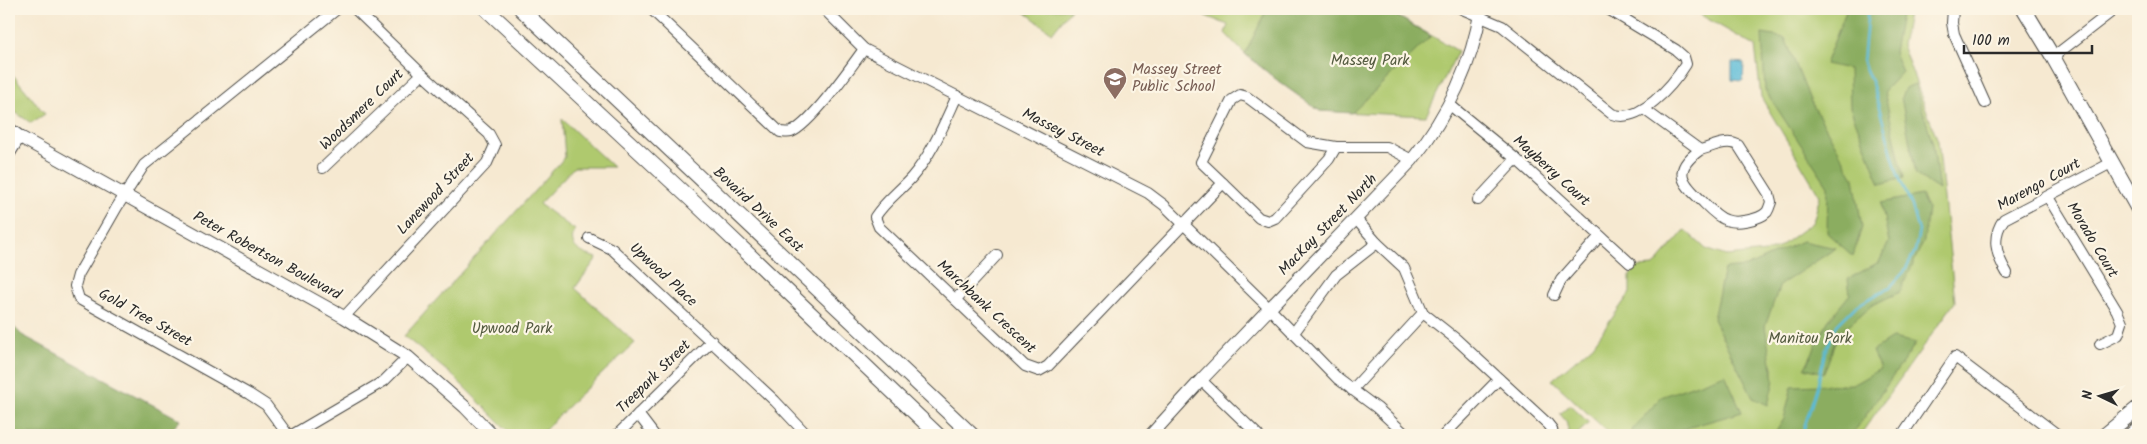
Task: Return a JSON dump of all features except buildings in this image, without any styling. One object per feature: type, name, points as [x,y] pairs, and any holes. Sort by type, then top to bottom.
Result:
[{"type":"main road","points":[[486,9],[698,206],[938,435]]},
{"type":"main road","name":"Bovaird Drive East","points":[[520,9],[972,435]]},
{"type":"main road","points":[[2024,9],[2113,162],[2138,209]]},
{"type":"main road","points":[[2105,435],[2138,408]]},
{"type":"main road","points":[[2131,435],[2138,429]]},
{"type":"street","points":[[125,194],[144,165],[337,9]]},
{"type":"street","name":"Lanewood Street","points":[[344,317],[487,164],[494,145],[489,134],[422,74],[355,9]]},
{"type":"street","points":[[651,9],[780,132],[790,132],[800,126],[838,85],[864,49]]},
{"type":"street","name":"Massey Street","points":[[824,9],[864,49],[1148,193],[1185,224],[1338,380],[1377,408],[1406,435]]},
{"type":"street","points":[[1462,9],[1481,12],[1502,26],[1612,114],[1619,117],[1628,116],[1645,110],[1682,71],[1686,64],[1684,57],[1676,50],[1608,9]]},
{"type":"street","points":[[1953,9],[1952,23],[1954,34],[1985,102]]},
{"type":"street","points":[[2053,57],[2115,9]]},
{"type":"street","name":"MacKay Street North","points":[[1152,435],[1201,380],[1412,160],[1427,141],[1450,105],[1466,66],[1481,12]]},
{"type":"street","name":"Woodsmere Court","points":[[323,168],[422,74]]},
{"type":"street","points":[[1336,147],[1329,159],[1275,218],[1268,221],[1259,218],[1201,162],[1232,100],[1240,95],[1247,97],[1306,142],[1336,147],[1387,147],[1412,160]]},
{"type":"street","name":"Marchbank Crescent","points":[[957,96],[930,152],[912,176],[880,209],[875,217],[879,227],[1025,366],[1039,372],[1048,366],[1185,224]]},
{"type":"street","name":"Mayberry Court","points":[[1450,105],[1516,159],[1630,263]]},
{"type":"street","points":[[1645,110],[1700,150]]},
{"type":"street","name":"Peter Robertson Boulevard","points":[[9,129],[20,137],[344,317],[408,357],[465,407],[492,435]]},
{"type":"street","points":[[9,155],[20,137]]},
{"type":"street","points":[[1732,142],[1738,145],[1769,194],[1771,202],[1766,213],[1759,217],[1736,222],[1728,221],[1720,217],[1686,186],[1683,179],[1683,168],[1688,159],[1700,150],[1732,142]]},
{"type":"street","points":[[1478,200],[1516,159]]},
{"type":"street","name":"Marengo Court","points":[[2007,272],[1999,259],[1995,239],[1997,228],[2004,219],[2113,162]]},
{"type":"street","points":[[1185,224],[1223,183]]},
{"type":"street","name":"Gold Tree Street","points":[[125,194],[78,275],[74,286],[79,299],[266,405],[288,435]]},
{"type":"street","name":"Morado Court","points":[[2048,196],[2117,311],[2122,323],[2118,335],[2100,344]]},
{"type":"street","points":[[1356,219],[1377,243],[1404,268],[1423,313],[1456,339],[1548,424],[1554,435]]},
{"type":"street","points":[[1554,295],[1561,280],[1600,236]]},
{"type":"street","name":"Upwood Place","points":[[589,238],[612,249],[775,401],[807,435]]},
{"type":"street","points":[[1293,334],[1336,275],[1377,243]]},
{"type":"street","points":[[956,299],[997,255]]},
{"type":"street","points":[[1352,390],[1423,313]]},
{"type":"street","name":"Treepark Street","points":[[617,435],[712,341]]},
{"type":"street","points":[[292,435],[384,381],[408,357]]},
{"type":"street","points":[[1902,435],[1956,357],[2058,435]]},
{"type":"street","points":[[1444,435],[1499,379]]},
{"type":"street","points":[[1201,380],[1258,435]]},
{"type":"street","points":[[638,414],[654,435]]},
{"type":"green space","points":[[1021,9],[1071,9],[1052,33]]},
{"type":"green space","name":"Massey Park","points":[[1188,9],[1385,9],[1458,51],[1426,116],[1320,111],[1245,54],[1225,33],[1228,25]]},
{"type":"green space","name":"Massey Park","points":[[1267,9],[1385,9],[1431,36],[1352,113],[1320,111],[1245,54]]},
{"type":"green space","name":"Manitou Park","points":[[1702,9],[1909,9],[1902,45],[1938,141],[1955,302],[1860,435],[1611,435],[1552,380],[1593,345],[1630,293],[1630,275],[1638,267],[1654,266],[1685,230],[1706,249],[1726,256],[1766,252],[1778,248],[1813,222],[1820,196],[1761,97],[1755,46],[1699,14]]},
{"type":"green space","points":[[1847,9],[1902,9],[1894,52],[1902,72],[1884,91],[1904,178],[1880,184],[1850,107],[1849,69],[1825,64]]},
{"type":"green space","points":[[1762,34],[1785,38],[1810,100],[1854,178],[1862,227],[1853,256],[1827,233],[1828,186],[1765,90]]},
{"type":"green space","points":[[9,70],[45,114],[31,123],[9,108]]},
{"type":"green space","points":[[1915,84],[1933,144],[1939,190],[1916,175],[1901,97],[1905,88]]},
{"type":"green space","name":"Upwood Park","points":[[562,119],[613,167],[574,167],[539,204],[575,230],[573,241],[577,249],[597,258],[575,288],[635,343],[576,398],[540,435],[512,435],[453,376],[404,336],[565,157]]},
{"type":"green space","points":[[1921,195],[1928,209],[1924,240],[1900,292],[1872,305],[1838,334],[1824,373],[1805,368],[1828,321],[1850,294],[1848,279],[1879,262],[1889,242],[1881,203]]},
{"type":"green space","points":[[1802,241],[1836,248],[1780,285],[1765,326],[1774,380],[1768,405],[1753,398],[1713,319],[1724,269],[1746,267]]},
{"type":"green space","points":[[9,322],[22,335],[181,420],[166,435],[9,435]]},
{"type":"green space","points":[[1892,338],[1916,343],[1852,435],[1774,435],[1784,419],[1792,386],[1854,384],[1880,369],[1872,351]]},
{"type":"green space","points":[[1725,374],[1742,412],[1680,430],[1676,435],[1633,435],[1632,430],[1661,397]]},
{"type":"green space","points":[[1570,405],[1589,423],[1576,435],[1569,434],[1566,421],[1560,414]]},
{"type":"water","points":[[1732,62],[1744,63],[1743,81],[1732,80]]},
{"type":"waterway","points":[[1800,435],[1817,387],[1825,352],[1837,325],[1856,306],[1890,287],[1904,272],[1915,251],[1919,231],[1912,206],[1898,175],[1873,86],[1863,63],[1868,9]]},
{"type":"place","name":"Massey Street Public School","points":[[1115,100]]}]
